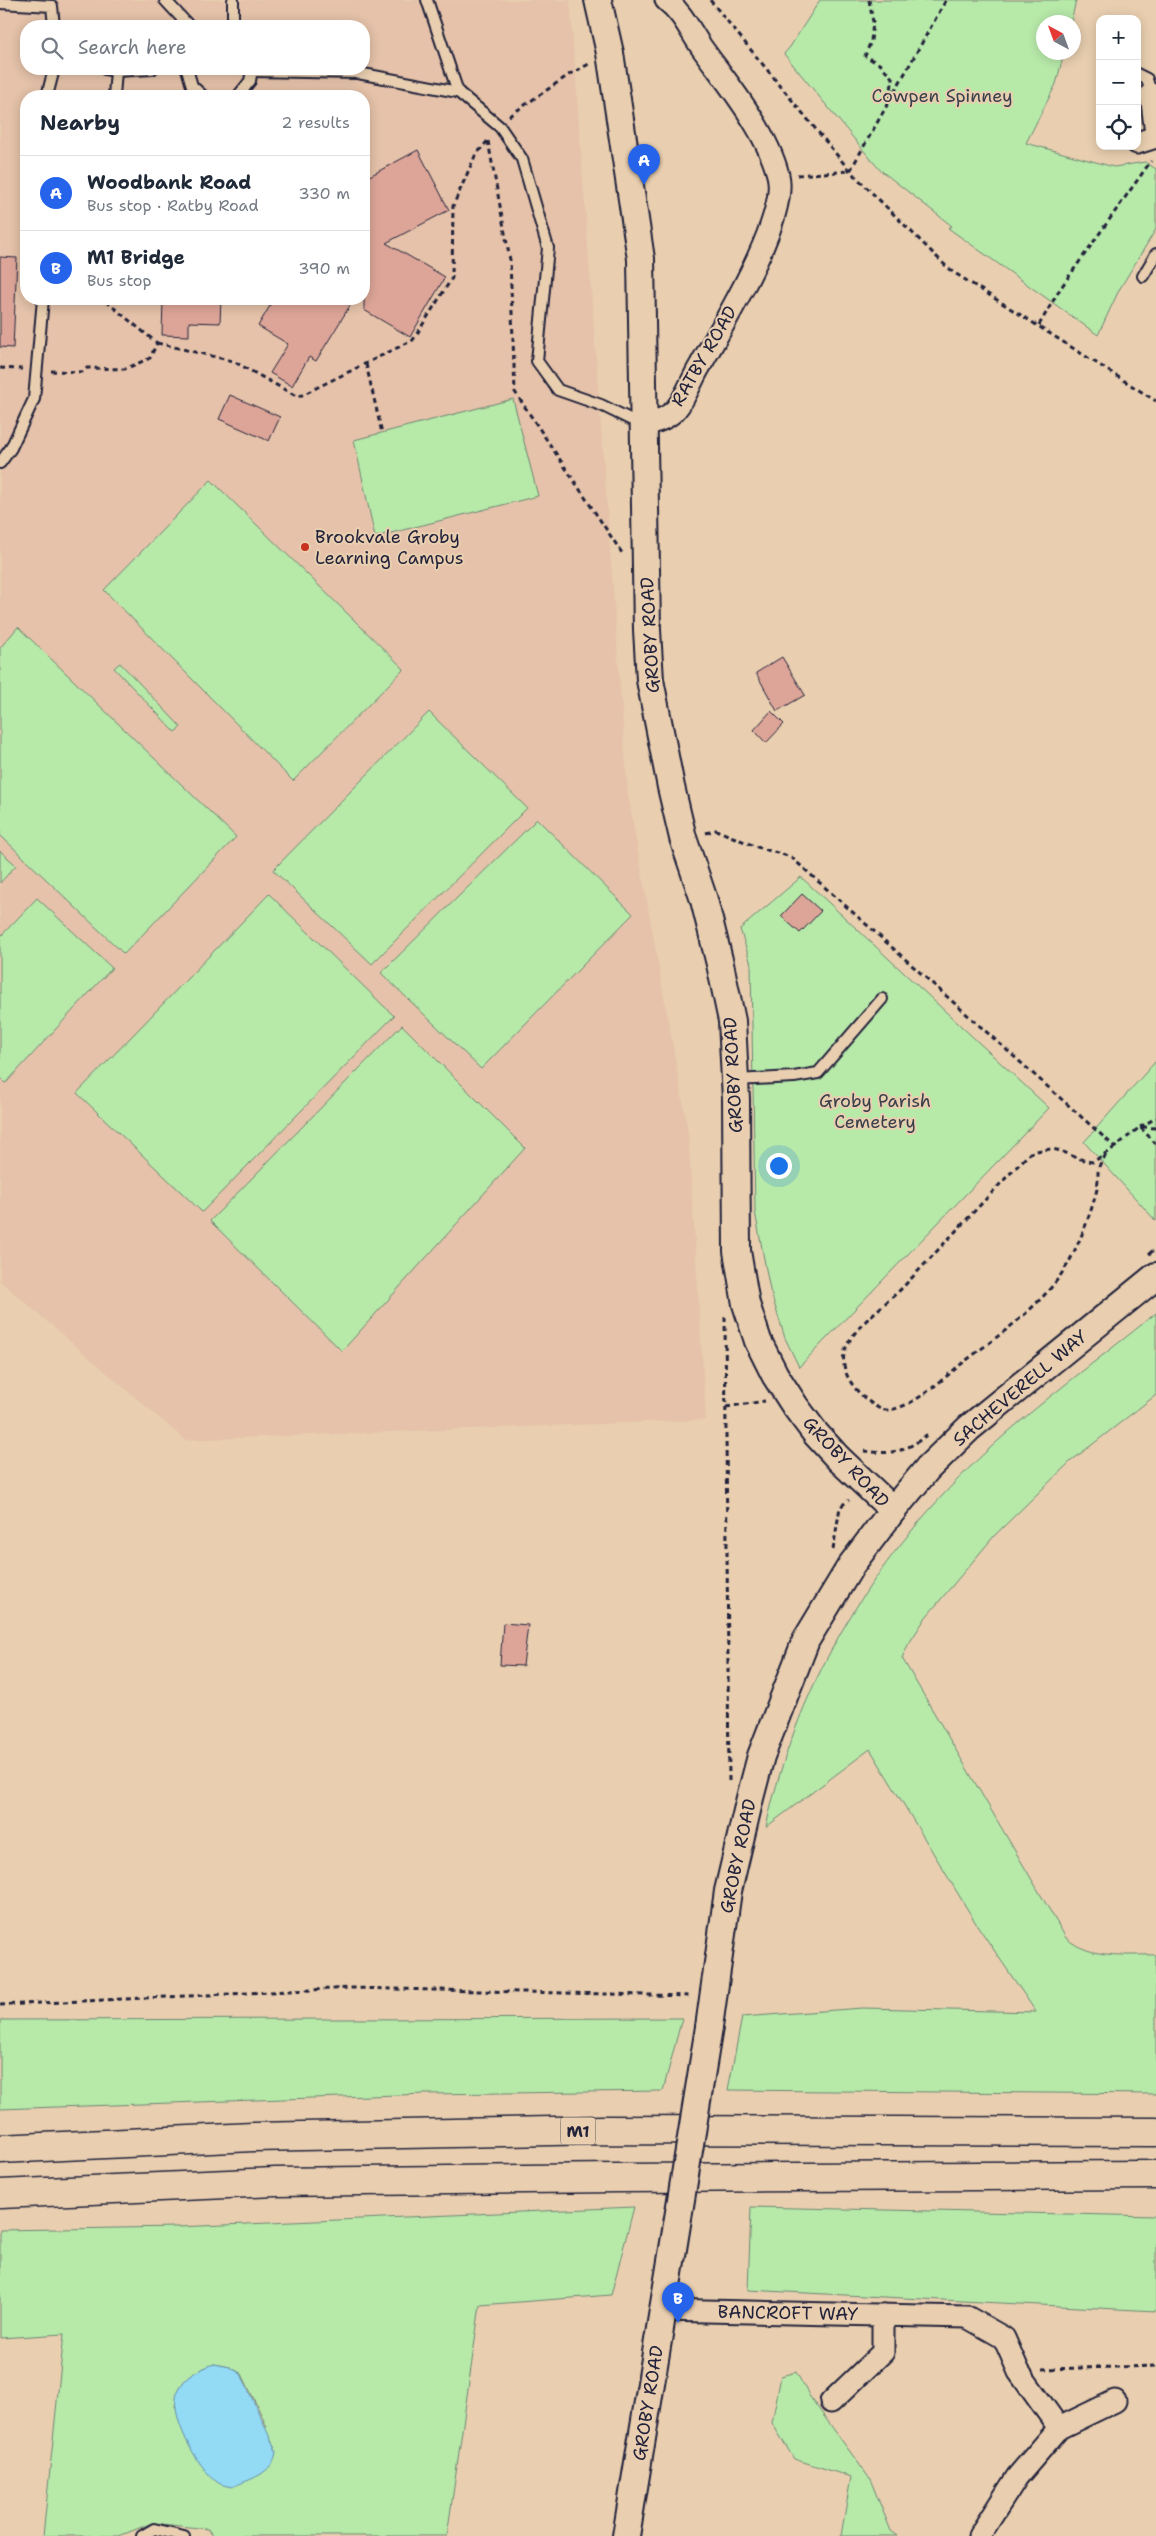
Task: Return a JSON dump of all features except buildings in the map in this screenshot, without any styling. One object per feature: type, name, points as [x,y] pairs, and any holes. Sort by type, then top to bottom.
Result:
[{"type":"highway","name":"M1","points":[[0,2148],[253,2138],[592,2131],[1156,2132]]},
{"type":"highway","points":[[0,2194],[295,2182],[1156,2175]]},
{"type":"street","name":"RATBY ROAD","points":[[598,0],[610,53],[641,259],[643,426],[662,420],[676,409],[723,325],[760,254],[774,218],[778,176],[765,144],[733,88],[701,46],[678,9],[666,0]]},
{"type":"street","points":[[1141,141],[1156,135],[1151,94]]},
{"type":"street","name":"GROBY ROAD","points":[[626,2536],[714,1997],[730,1882],[761,1756],[781,1699],[806,1640],[852,1564],[893,1510],[816,1434],[790,1398],[758,1341],[746,1304],[739,1266],[732,1022],[704,900],[683,838],[650,680],[646,630],[643,426]]},
{"type":"street","name":"SACHEVERELL WAY","points":[[893,1510],[969,1428],[1150,1267]]},
{"type":"street","name":"BANCROFT WAY","points":[[664,2310],[967,2316],[1004,2338],[1020,2372],[1058,2428]]},
{"type":"street","name":"BANCROFT WAY","points":[[832,2402],[883,2352],[883,2315]]},
{"type":"street","points":[[979,2536],[1017,2477],[1058,2428],[1115,2401]]},
{"type":"lane","points":[[165,0],[183,20]]},
{"type":"lane","points":[[233,0],[233,20]]},
{"type":"lane","points":[[427,0],[458,92]]},
{"type":"lane","points":[[0,3],[52,3],[53,20]]},
{"type":"lane","points":[[49,90],[53,75]]},
{"type":"lane","points":[[114,90],[116,75]]},
{"type":"lane","points":[[189,75],[192,86],[196,90]]},
{"type":"lane","points":[[245,90],[251,75]]},
{"type":"lane","points":[[369,75],[458,92],[500,127],[522,159],[548,248],[537,361],[558,390],[601,405],[643,426]]},
{"type":"lane","points":[[1141,76],[1147,79],[1151,94]]},
{"type":"lane","points":[[1143,276],[1156,254]]},
{"type":"lane","points":[[0,463],[11,448],[34,399],[42,305]]},
{"type":"lane","points":[[735,1080],[794,1077],[818,1073],[882,999]]},
{"type":"lane","points":[[142,2536],[154,2529],[184,2536]]},
{"type":"path","points":[[710,0],[850,171],[950,270],[1156,401]]},
{"type":"path","points":[[869,0],[873,22],[871,41],[865,56],[881,65],[893,79],[888,103]]},
{"type":"path","points":[[850,171],[946,0]]},
{"type":"path","points":[[110,305],[157,343],[233,362],[298,397],[366,364],[413,340],[452,278],[452,206],[475,156],[508,116],[570,74]]},
{"type":"path","points":[[1038,325],[1060,289],[1149,163],[1156,158]]},
{"type":"path","points":[[778,176],[850,171]]},
{"type":"path","points":[[0,368],[82,372],[87,368],[125,369],[150,358],[157,343]]},
{"type":"path","points":[[366,364],[382,433]]},
{"type":"path","points":[[683,838],[716,830],[757,847],[791,857],[1115,1147]]},
{"type":"path","points":[[1106,1155],[1093,1162],[1082,1161],[1064,1151],[1046,1148],[1030,1153],[903,1287],[857,1331],[845,1352],[843,1367],[860,1396],[882,1410],[901,1407],[948,1376],[1018,1320],[1054,1282],[1074,1253],[1096,1193],[1097,1166],[1115,1147],[1140,1127],[1156,1118]]},
{"type":"path","points":[[1140,1127],[1156,1128]]},
{"type":"path","points":[[1140,1127],[1156,1144]]},
{"type":"path","points":[[1150,1267],[1156,1248]]},
{"type":"path","points":[[724,1313],[729,1783]]},
{"type":"path","points":[[726,1407],[790,1398]]},
{"type":"path","points":[[862,1450],[892,1453],[907,1449],[932,1430]]},
{"type":"path","points":[[0,2005],[352,1988],[714,1997]]},
{"type":"path","points":[[1020,2372],[1053,2368],[1156,2366]]},
{"type":"shaded area","name":"Brookvale Groby Learning Campus","points":[[0,0],[570,0],[628,794],[688,1131],[706,1420],[185,1440],[0,1281]]},
{"type":"green space","name":"Cowpen Spinney","points":[[820,0],[1076,0],[1073,15],[1036,15],[1036,60],[1062,60],[1056,84],[1026,143],[1114,167],[1145,162],[1156,169],[1156,229],[1119,290],[1098,335],[948,228],[952,226],[879,169],[784,54]]},
{"type":"green space","points":[[513,399],[538,496],[375,537],[354,440]]},
{"type":"green space","points":[[211,480],[404,669],[293,781],[104,590]]},
{"type":"green space","points":[[18,627],[236,837],[124,954],[0,835],[0,648]]},
{"type":"green space","points":[[120,663],[181,727],[175,732],[114,668]]},
{"type":"green space","points":[[429,712],[527,808],[372,964],[273,870]]},
{"type":"green space","points":[[537,819],[633,914],[481,1069],[381,973]]},
{"type":"green space","points":[[0,851],[16,865],[0,883]]},
{"type":"green space","name":"Groby Parish Cemetery","points":[[801,877],[1049,1108],[799,1367],[785,1338],[770,1290],[755,1212],[751,964],[740,929]]},
{"type":"green space","points":[[269,894],[394,1016],[202,1212],[77,1093]]},
{"type":"green space","points":[[37,898],[112,968],[6,1083],[0,1077],[0,937]]},
{"type":"green space","points":[[402,1025],[525,1148],[342,1351],[210,1221]]},
{"type":"green space","points":[[1156,1061],[1156,1221],[1084,1142]]},
{"type":"green space","points":[[1156,1313],[1156,1395],[1071,1461],[995,1535],[926,1617],[902,1658],[1066,1938],[1086,1950],[1097,1953],[1156,1955],[1156,2094],[728,2090],[742,2017],[862,2008],[1036,2012],[977,1925],[870,1749],[766,1827],[780,1772],[799,1719],[822,1669],[848,1621],[878,1575],[912,1531],[949,1489],[989,1449],[1051,1396]]},
{"type":"green space","points":[[682,2018],[663,2091],[426,2094],[0,2109],[0,2020]]},
{"type":"green space","points":[[634,2207],[611,2295],[480,2305],[447,2536],[213,2536],[208,2529],[152,2523],[119,2536],[43,2536],[64,2334],[0,2338],[0,2230],[178,2227]],"holes":[[[214,2364],[230,2367],[242,2374],[267,2427],[175,2407],[179,2390],[191,2375]]]},
{"type":"green space","points":[[751,2207],[1156,2216],[1156,2311],[748,2290]]},
{"type":"green space","points":[[796,2372],[810,2397],[870,2479],[891,2531],[898,2536],[841,2536],[851,2477],[794,2459],[772,2423],[781,2376]]},
{"type":"water","points":[[214,2364],[230,2367],[241,2374],[276,2451],[271,2465],[260,2475],[232,2487],[217,2482],[201,2465],[186,2440],[177,2413],[176,2401],[178,2391],[184,2381],[203,2368]]},
{"type":"place","name":"Woodbank Road","points":[[644,185]]},
{"type":"place","name":"Brookvale Groby Learning Campus","points":[[305,547]]},
{"type":"place","name":"M1 Bridge","points":[[678,2323]]}]
